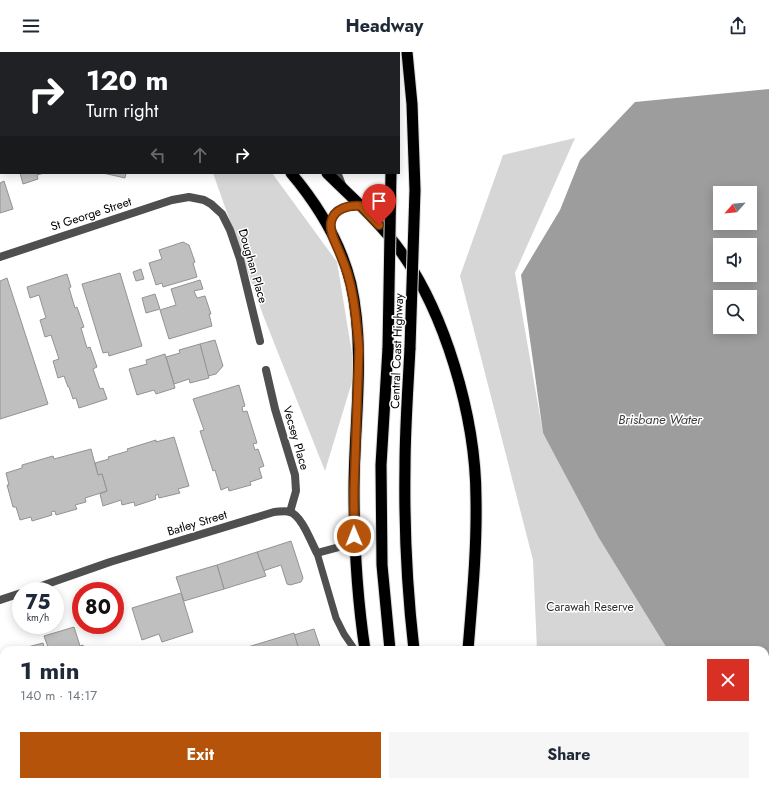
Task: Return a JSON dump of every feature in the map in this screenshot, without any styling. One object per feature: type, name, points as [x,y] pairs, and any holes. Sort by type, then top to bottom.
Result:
[{"type":"highway","name":"Central Coast Highway","points":[[408,52],[412,104],[415,190],[410,348],[404,466],[406,570],[414,646]]},
{"type":"highway","points":[[292,174],[310,197],[331,232],[350,284],[356,318],[359,349],[354,482],[355,545],[365,646]]},
{"type":"highway","points":[[327,174],[361,206],[396,245],[420,284],[443,335],[460,382],[470,430],[476,498],[475,545],[468,646]]},
{"type":"highway","name":"Central Coast Highway","points":[[390,646],[382,565],[381,465],[388,348],[391,174]]},
{"type":"street","name":"St George Street","points":[[0,257],[172,200],[190,197]]},
{"type":"street","name":"Doughan Place","points":[[190,197],[204,200],[212,204],[226,220],[240,259],[260,341]]},
{"type":"street","name":"Vecsey Place","points":[[266,370],[275,409],[295,475],[296,491],[290,512]]},
{"type":"street","name":"Batley Street","points":[[53,582],[110,562],[274,512],[290,512]]},
{"type":"street","points":[[290,512],[294,514],[303,525],[316,553],[343,546],[355,545]]},
{"type":"street","points":[[0,600],[12,596]]},
{"type":"lane","points":[[338,174],[346,192]]},
{"type":"lane","points":[[331,232],[331,223],[335,214],[344,208],[361,206]]},
{"type":"lane","points":[[316,553],[336,618],[352,646]]},
{"type":"green space","name":"Carawah Reserve","points":[[575,138],[515,273],[543,433],[666,646],[537,646],[533,560],[460,276],[503,155]]},
{"type":"green space","points":[[213,174],[273,174],[337,262],[355,372],[325,471],[263,315]]},
{"type":"water","name":"Brisbane Water","points":[[769,89],[769,646],[666,646],[599,538],[543,433],[521,275],[560,210],[580,160],[635,102]]},
{"type":"building","points":[[20,174],[40,174],[37,175],[38,179],[23,184]]},
{"type":"building","points":[[107,174],[126,174],[125,178]]},
{"type":"building","points":[[4,181],[13,209],[0,213],[0,183]]},
{"type":"building","points":[[183,242],[189,245],[195,262],[193,263],[197,277],[163,287],[162,283],[156,285],[149,263],[162,259],[159,250]]},
{"type":"building","points":[[141,269],[144,279],[136,281],[133,272]]},
{"type":"building","points":[[120,273],[142,346],[109,356],[108,352],[103,353],[82,284]]},
{"type":"building","points":[[67,274],[71,287],[69,288],[75,308],[77,307],[84,327],[81,328],[87,348],[90,347],[97,367],[93,369],[100,389],[103,388],[107,399],[79,408],[76,398],[73,399],[64,376],[58,378],[53,361],[59,359],[51,335],[45,337],[40,320],[46,318],[39,295],[30,298],[27,287]]},
{"type":"building","points":[[7,278],[48,404],[0,419],[0,281]]},
{"type":"building","points":[[200,280],[203,289],[194,291],[197,298],[205,296],[211,314],[209,314],[212,326],[169,339],[160,310],[176,305],[171,289]]},
{"type":"building","points":[[155,294],[160,309],[146,313],[142,298]]},
{"type":"building","points":[[215,340],[223,366],[216,374],[208,376],[200,344]]},
{"type":"building","points":[[200,344],[209,378],[190,383],[189,379],[174,384],[166,357],[180,353],[179,350]]},
{"type":"building","points":[[165,354],[175,388],[156,394],[154,390],[137,395],[129,369],[147,364],[146,360]]},
{"type":"building","points":[[239,385],[245,406],[242,407],[243,412],[247,411],[257,443],[253,444],[255,450],[258,449],[264,466],[259,468],[262,478],[250,482],[251,485],[229,491],[228,487],[221,490],[200,431],[204,430],[193,399]]},
{"type":"building","points":[[174,437],[189,486],[178,489],[180,493],[159,498],[158,494],[155,496],[156,499],[135,506],[134,502],[122,505],[121,500],[103,506],[100,494],[107,491],[102,474],[98,475],[95,463],[128,451],[127,449],[156,440],[156,442]]},
{"type":"building","points":[[91,449],[98,475],[102,474],[107,491],[85,498],[86,502],[75,505],[77,509],[56,515],[55,511],[51,512],[52,515],[32,521],[31,517],[20,520],[16,507],[13,507],[7,485],[9,485],[6,473],[22,468],[22,465],[53,456],[54,459]]},
{"type":"building","points":[[291,541],[303,578],[301,582],[290,585],[287,584],[281,565],[263,571],[257,552]]},
{"type":"building","points":[[257,552],[266,576],[224,589],[217,565]]},
{"type":"building","points":[[217,565],[224,589],[184,601],[176,577]]},
{"type":"building","points":[[181,593],[193,632],[162,642],[159,634],[142,640],[132,608]]},
{"type":"building","points":[[72,628],[72,634],[76,634],[80,646],[48,646],[44,636],[51,634],[64,634],[64,630]]},
{"type":"building","points":[[314,629],[320,646],[298,646],[294,635]]},
{"type":"building","points":[[294,633],[298,646],[251,646]]},
{"type":"building","points":[[43,643],[44,646],[31,646]]},
{"type":"route","points":[[354,536],[355,452],[359,349],[358,333],[350,284],[330,228],[333,216],[337,211],[353,206],[361,206],[379,225]]}]
